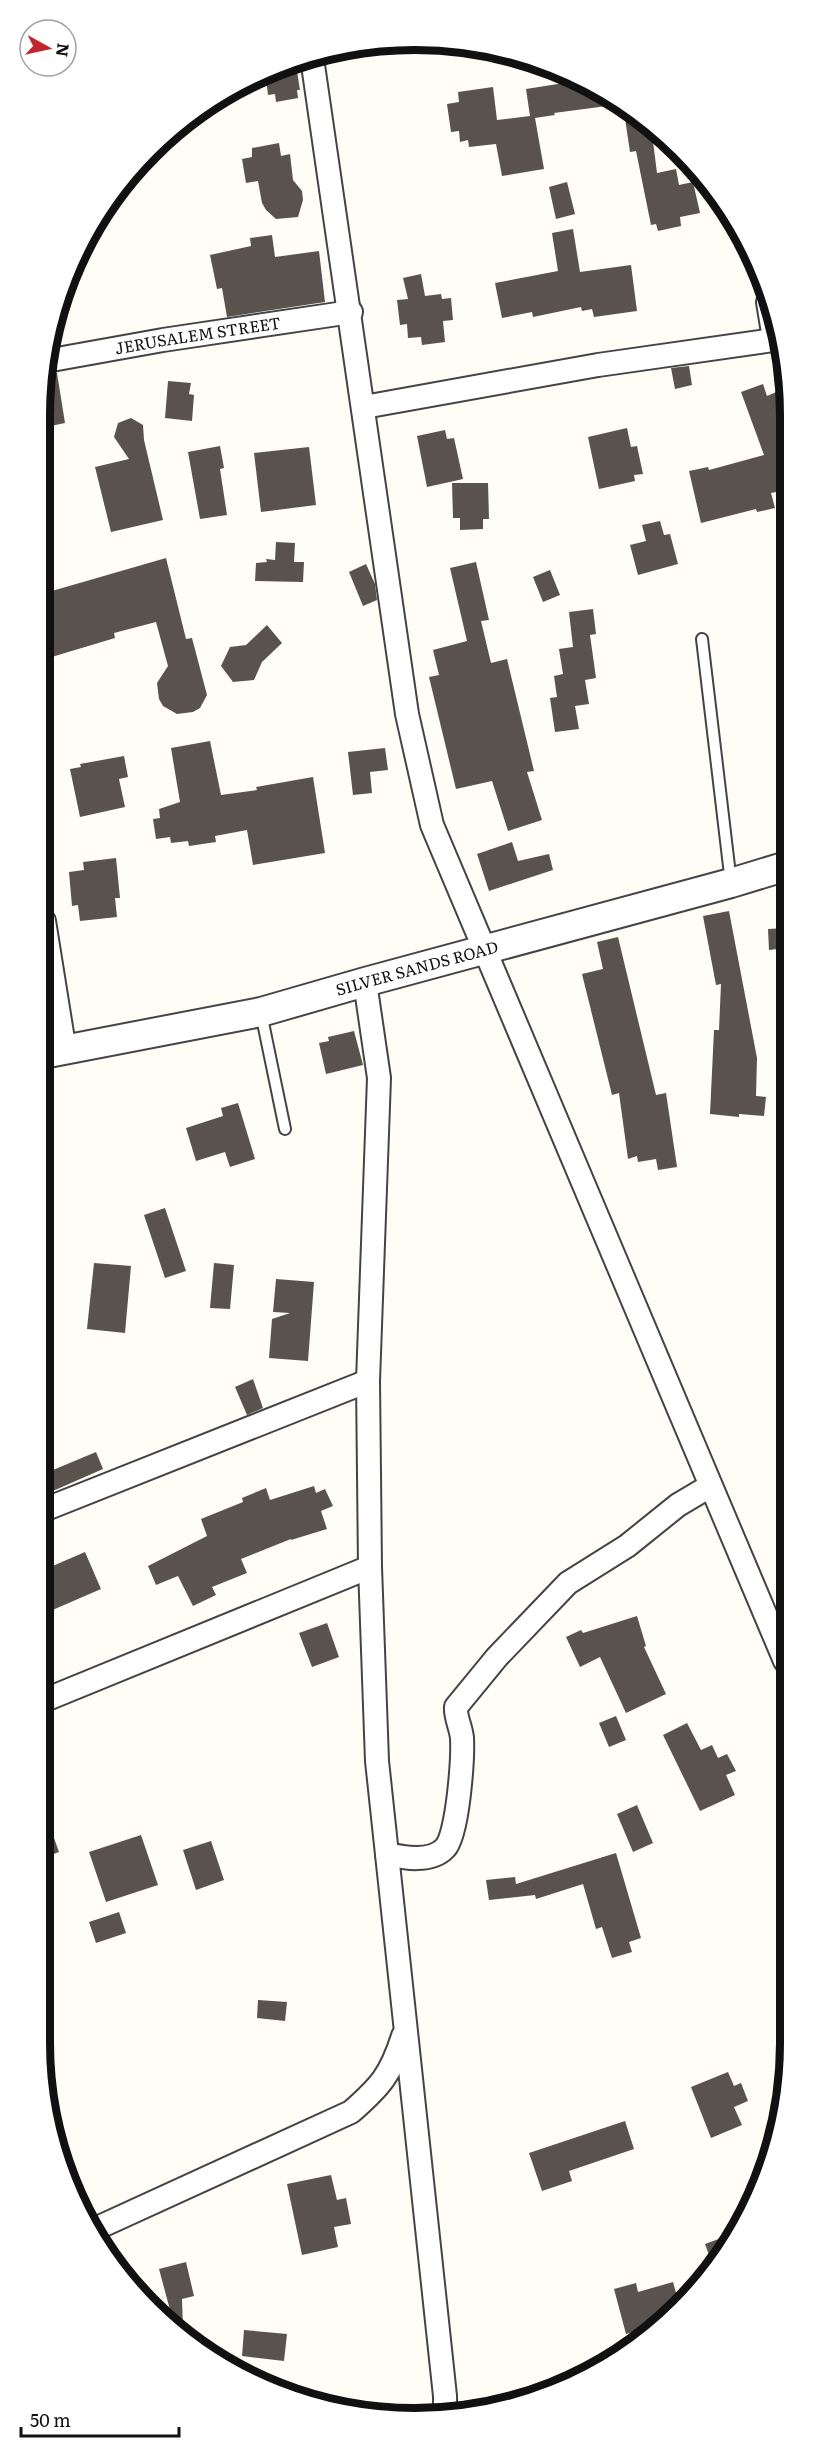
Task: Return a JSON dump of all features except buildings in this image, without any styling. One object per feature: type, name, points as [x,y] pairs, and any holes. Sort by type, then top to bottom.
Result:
[{"type":"street","points":[[313,64],[351,312],[407,714],[432,825],[780,1649]]},
{"type":"street","name":"JERUSALEM STREET","points":[[54,359],[162,339],[351,312]]},
{"type":"street","points":[[364,407],[598,365],[772,340]]},
{"type":"street","name":"SILVER SANDS ROAD","points":[[54,1053],[261,1012],[780,868]]},
{"type":"street","points":[[365,982],[379,1078],[368,1380],[370,1567],[377,1761],[445,2406]]},
{"type":"street","points":[[50,1000],[54,1053]]},
{"type":"street","points":[[50,1507],[368,1380]]},
{"type":"street","points":[[387,1854],[405,1858],[424,1857],[436,1855],[447,1847],[457,1814],[462,1746],[456,1707],[496,1657],[568,1583],[627,1546],[678,1505],[710,1486]]},
{"type":"street","points":[[50,1698],[370,1567]]},
{"type":"street","points":[[99,2227],[351,2112],[376,2091],[394,2063],[405,2031]]},
{"type":"lane","points":[[702,639],[731,883]]},
{"type":"lane","points":[[261,1012],[285,1129]]}]
